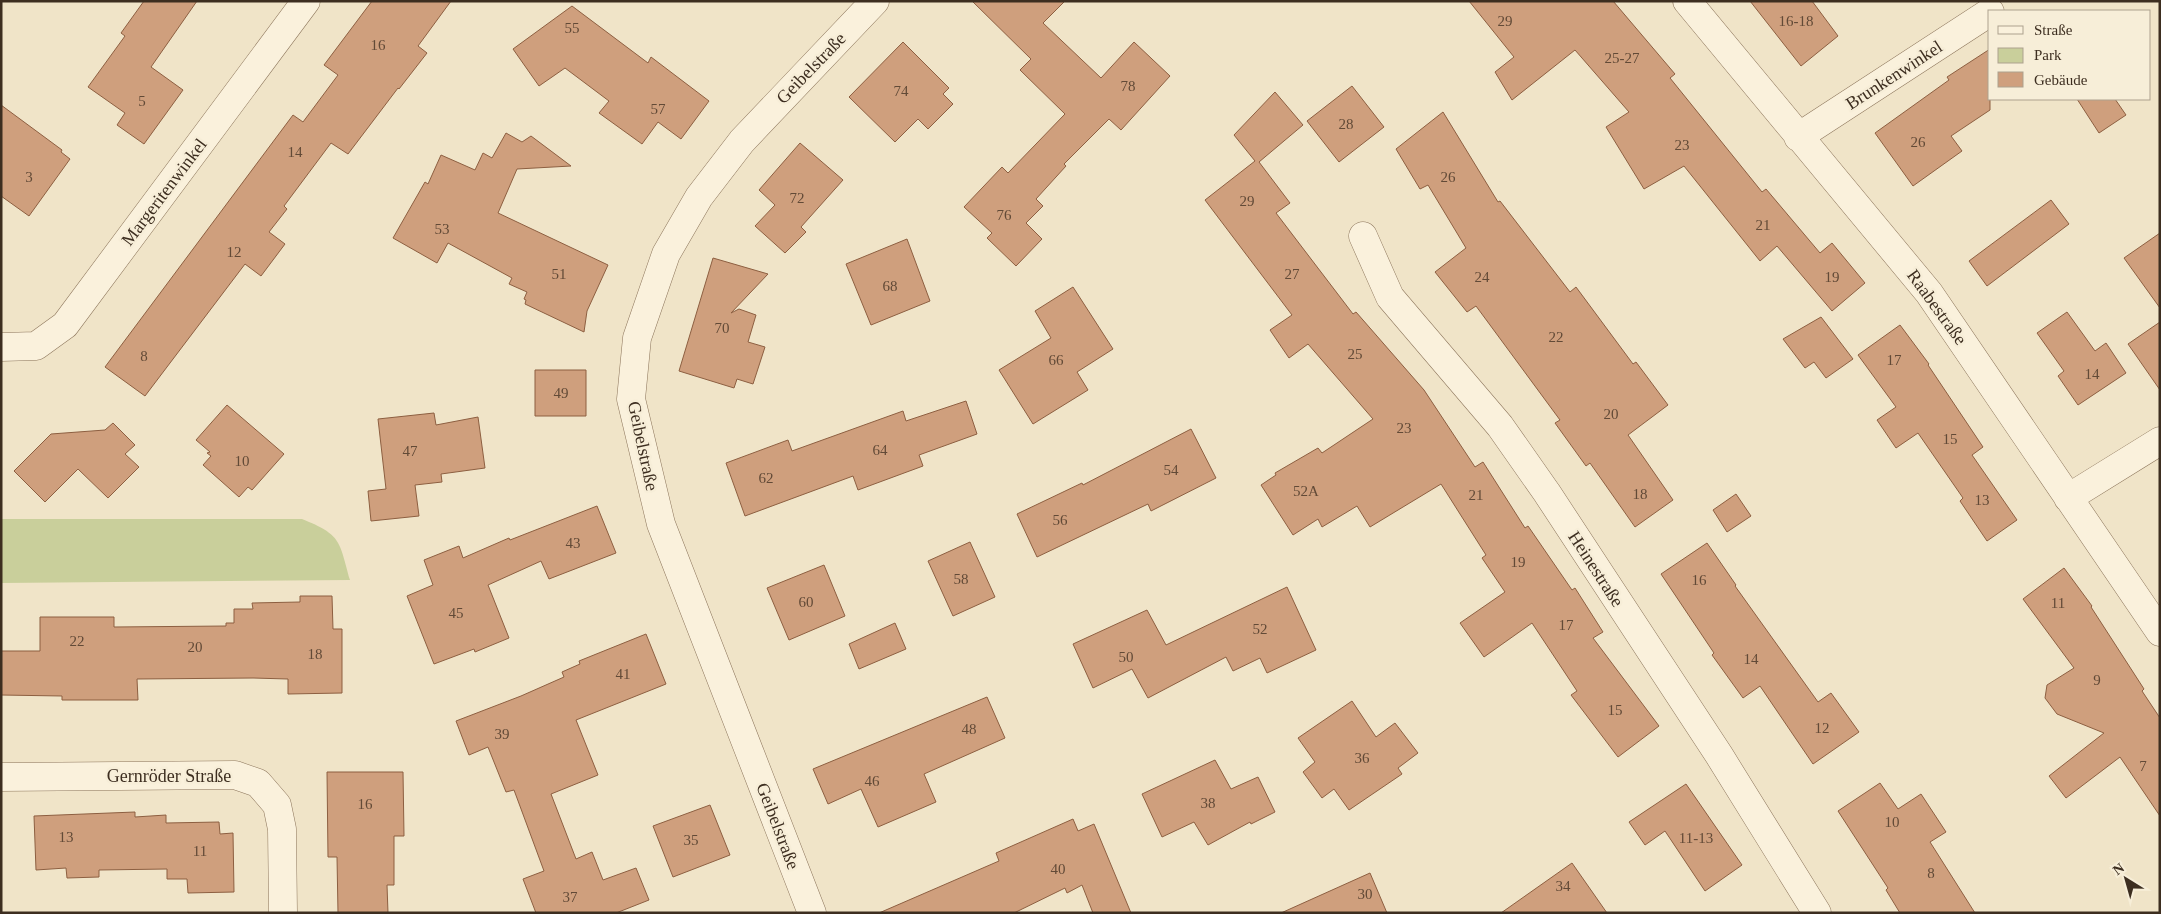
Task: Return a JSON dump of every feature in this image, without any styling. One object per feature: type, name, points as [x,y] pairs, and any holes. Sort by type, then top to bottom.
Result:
[{"type":"street","name":"Margeritenwinkel","points":[[1,346],[36,346],[65,325],[306,1]]},
{"type":"street","name":"Geibelstraße","points":[[812,913],[661,524],[631,399],[637,338],[666,254],[699,197],[742,141],[875,1]]},
{"type":"street","name":"Raabestraße","points":[[1687,1],[1798,137],[1930,293],[2160,632]]},
{"type":"street","name":"Brunkenwinkel","points":[[1994,10],[2007,1]]},
{"type":"street","name":"Brunkenwinkel","points":[[1798,137],[1988,14]]},
{"type":"street","name":"Heinestraße","points":[[1362,236],[1390,297],[1500,426],[1542,486],[1719,755],[1817,913]]},
{"type":"street","points":[[2068,498],[2160,441]]},
{"type":"street","name":"Gernröder Straße","points":[[1,777],[235,775],[258,783],[277,805],[282,829],[283,913]]},
{"type":"green space","points":[[1,519],[302,519],[325,530],[337,541],[341,548],[350,580],[1,583]]},
{"type":"building","points":[[144,1],[197,1],[151,67],[183,90],[144,144],[117,125],[125,113],[88,87],[125,36],[121,33]]},
{"type":"building","points":[[372,1],[451,1],[418,46],[427,53],[348,154],[331,143],[284,206],[287,209],[269,232],[285,244],[261,276],[245,264],[145,396],[105,367],[293,115],[303,122],[338,75],[324,65]]},
{"type":"building","points":[[972,1],[1065,1],[1043,23],[1101,78],[1134,42],[1170,76],[1121,130],[1109,119],[1064,164],[1066,166],[1036,199],[1043,206],[1026,223],[1042,239],[1016,266],[987,238],[992,233],[964,207],[1002,167],[1008,173],[1065,114],[1020,70],[1031,59]]},
{"type":"building","points":[[1469,1],[1613,1],[1675,74],[1670,78],[1762,192],[1766,189],[1820,253],[1832,243],[1865,283],[1832,311],[1777,246],[1760,261],[1684,166],[1644,189],[1606,127],[1629,112],[1575,50],[1512,100],[1495,72],[1514,57]]},
{"type":"building","points":[[1750,1],[1812,1],[1838,36],[1801,66]]},
{"type":"building","points":[[572,6],[648,63],[651,57],[709,101],[681,139],[658,122],[642,144],[599,113],[609,101],[565,68],[539,86],[513,49]]},
{"type":"building","points":[[903,42],[949,88],[943,94],[953,104],[928,129],[918,119],[895,142],[849,97]]},
{"type":"building","points":[[1988,50],[1988,100],[1990,100],[1990,110],[1951,136],[1962,151],[1913,186],[1875,133],[1949,80],[1947,77]]},
{"type":"building","points":[[1352,86],[1384,127],[1339,162],[1307,121]]},
{"type":"building","points":[[1275,92],[1303,125],[1259,162],[1290,203],[1276,213],[1353,314],[1356,312],[1424,390],[1475,467],[1483,462],[1525,528],[1528,526],[1572,590],[1575,588],[1603,632],[1593,638],[1659,726],[1618,757],[1571,695],[1577,691],[1532,623],[1484,657],[1460,623],[1505,592],[1482,558],[1486,555],[1441,484],[1370,527],[1357,506],[1322,527],[1318,519],[1293,535],[1261,485],[1276,475],[1275,473],[1318,448],[1322,453],[1373,419],[1308,344],[1289,358],[1270,330],[1292,315],[1205,200],[1255,161],[1234,135]]},
{"type":"building","points":[[2078,100],[2116,100],[2126,115],[2099,133]]},
{"type":"building","points":[[1,105],[62,150],[61,152],[70,159],[29,216],[1,196]]},
{"type":"building","points":[[1443,112],[1498,202],[1500,201],[1570,292],[1576,287],[1633,364],[1636,362],[1668,405],[1628,435],[1673,500],[1635,527],[1590,463],[1586,466],[1555,423],[1560,420],[1476,306],[1467,312],[1435,272],[1466,248],[1428,185],[1420,189],[1396,149]]},
{"type":"building","points":[[506,133],[522,142],[531,136],[571,166],[517,169],[498,213],[608,265],[587,311],[584,332],[525,304],[526,300],[524,299],[527,292],[509,284],[512,278],[448,243],[437,263],[393,238],[425,182],[428,184],[441,155],[475,170],[483,153],[492,158]]},
{"type":"building","points":[[800,143],[843,180],[801,227],[806,232],[785,253],[755,226],[775,205],[759,190]]},
{"type":"building","points":[[2051,200],[2069,224],[1987,286],[1969,261]]},
{"type":"building","points":[[2160,233],[2160,308],[2124,258]]},
{"type":"building","points":[[907,239],[930,301],[871,325],[846,264]]},
{"type":"building","points":[[713,258],[768,274],[731,313],[739,309],[756,315],[748,342],[765,347],[753,384],[737,379],[734,388],[679,371]]},
{"type":"building","points":[[1073,287],[1113,349],[1077,372],[1088,390],[1033,424],[999,370],[1051,338],[1035,311]]},
{"type":"building","points":[[2067,312],[2095,351],[2106,343],[2126,373],[2078,405],[2058,376],[2064,371],[2037,333]]},
{"type":"building","points":[[1821,317],[1853,359],[1826,378],[1814,362],[1805,368],[1783,339]]},
{"type":"building","points":[[2160,322],[2160,390],[2128,344]]},
{"type":"building","points":[[1900,325],[1929,364],[1983,447],[1972,455],[2017,520],[1987,541],[1960,501],[1963,498],[1918,433],[1896,448],[1877,420],[1896,407],[1858,355]]},
{"type":"building","points":[[535,370],[586,370],[586,416],[535,416]]},
{"type":"building","points":[[966,401],[977,434],[919,455],[923,466],[858,490],[853,476],[745,516],[726,463],[788,440],[792,451],[903,411],[906,421]]},
{"type":"building","points":[[227,405],[284,454],[252,490],[248,487],[239,497],[203,465],[211,456],[207,453],[210,452],[196,440]]},
{"type":"building","points":[[434,413],[436,425],[478,417],[485,468],[441,474],[442,482],[415,485],[419,516],[371,521],[368,491],[386,489],[378,419]]},
{"type":"building","points":[[113,423],[135,445],[125,454],[139,467],[108,498],[78,469],[45,502],[14,471],[51,434],[105,430]]},
{"type":"building","points":[[1191,429],[1216,478],[1151,511],[1148,504],[1037,557],[1017,514],[1082,483],[1083,485]]},
{"type":"building","points":[[1736,494],[1751,516],[1727,532],[1713,510]]},
{"type":"building","points":[[597,506],[616,553],[549,579],[541,561],[488,585],[509,638],[475,652],[474,649],[434,664],[407,596],[433,585],[424,560],[459,546],[463,558],[509,538],[510,540]]},
{"type":"building","points":[[970,542],[995,597],[953,616],[928,561]]},
{"type":"building","points":[[1707,543],[1735,586],[1818,702],[1831,693],[1859,732],[1813,764],[1760,686],[1743,698],[1712,655],[1714,653],[1661,574]]},
{"type":"building","points":[[824,565],[845,616],[789,640],[767,588]]},
{"type":"building","points":[[2064,568],[2092,606],[2160,718],[2160,816],[2120,757],[2066,798],[2049,776],[2104,733],[2057,714],[2045,698],[2047,685],[2074,668],[2023,599]]},
{"type":"building","points":[[1287,587],[1316,650],[1267,673],[1260,658],[1233,671],[1226,657],[1148,698],[1132,669],[1093,688],[1073,644],[1147,610],[1166,645]]},
{"type":"building","points":[[300,596],[332,596],[333,629],[342,629],[342,693],[288,694],[288,679],[253,678],[137,679],[138,700],[62,700],[62,696],[1,695],[1,651],[40,651],[40,617],[114,617],[114,627],[226,626],[226,623],[234,623],[234,609],[253,609],[252,603],[300,602]]},
{"type":"building","points":[[895,623],[906,649],[859,669],[849,644]]},
{"type":"building","points":[[646,634],[666,684],[576,720],[598,775],[551,794],[576,859],[592,852],[603,880],[636,868],[649,900],[616,913],[536,913],[523,879],[544,871],[514,790],[506,792],[488,747],[469,755],[456,721],[564,677],[562,672],[580,664],[579,661]]},
{"type":"building","points":[[987,697],[1005,738],[924,774],[936,802],[878,827],[861,789],[828,804],[813,769]]},
{"type":"building","points":[[1352,701],[1376,737],[1395,723],[1418,753],[1398,768],[1402,774],[1349,810],[1334,789],[1322,798],[1303,772],[1315,762],[1298,738]]},
{"type":"building","points":[[1215,760],[1231,789],[1258,777],[1275,812],[1251,824],[1250,822],[1208,845],[1194,822],[1162,837],[1142,794]]},
{"type":"building","points":[[327,772],[403,772],[404,836],[394,836],[394,885],[387,885],[388,913],[338,913],[337,857],[328,857]]},
{"type":"building","points":[[1880,783],[1898,809],[1921,794],[1946,832],[1930,842],[1975,913],[1900,913],[1886,890],[1888,888],[1838,811]]},
{"type":"building","points":[[1686,784],[1742,865],[1705,891],[1665,831],[1645,845],[1629,822]]},
{"type":"building","points":[[710,805],[730,855],[673,877],[653,826]]},
{"type":"building","points":[[135,812],[135,817],[166,815],[166,823],[219,822],[220,834],[233,833],[234,892],[188,893],[187,879],[167,879],[167,869],[99,870],[99,877],[67,878],[66,868],[36,870],[34,816]]},
{"type":"building","points":[[1073,819],[1078,831],[1094,824],[1131,913],[1093,913],[1082,885],[1067,893],[1065,888],[1014,913],[879,913],[999,861],[996,853]]},
{"type":"building","points":[[1572,863],[1607,913],[1501,913]]},
{"type":"building","points":[[1370,873],[1387,913],[1281,913]]}]
